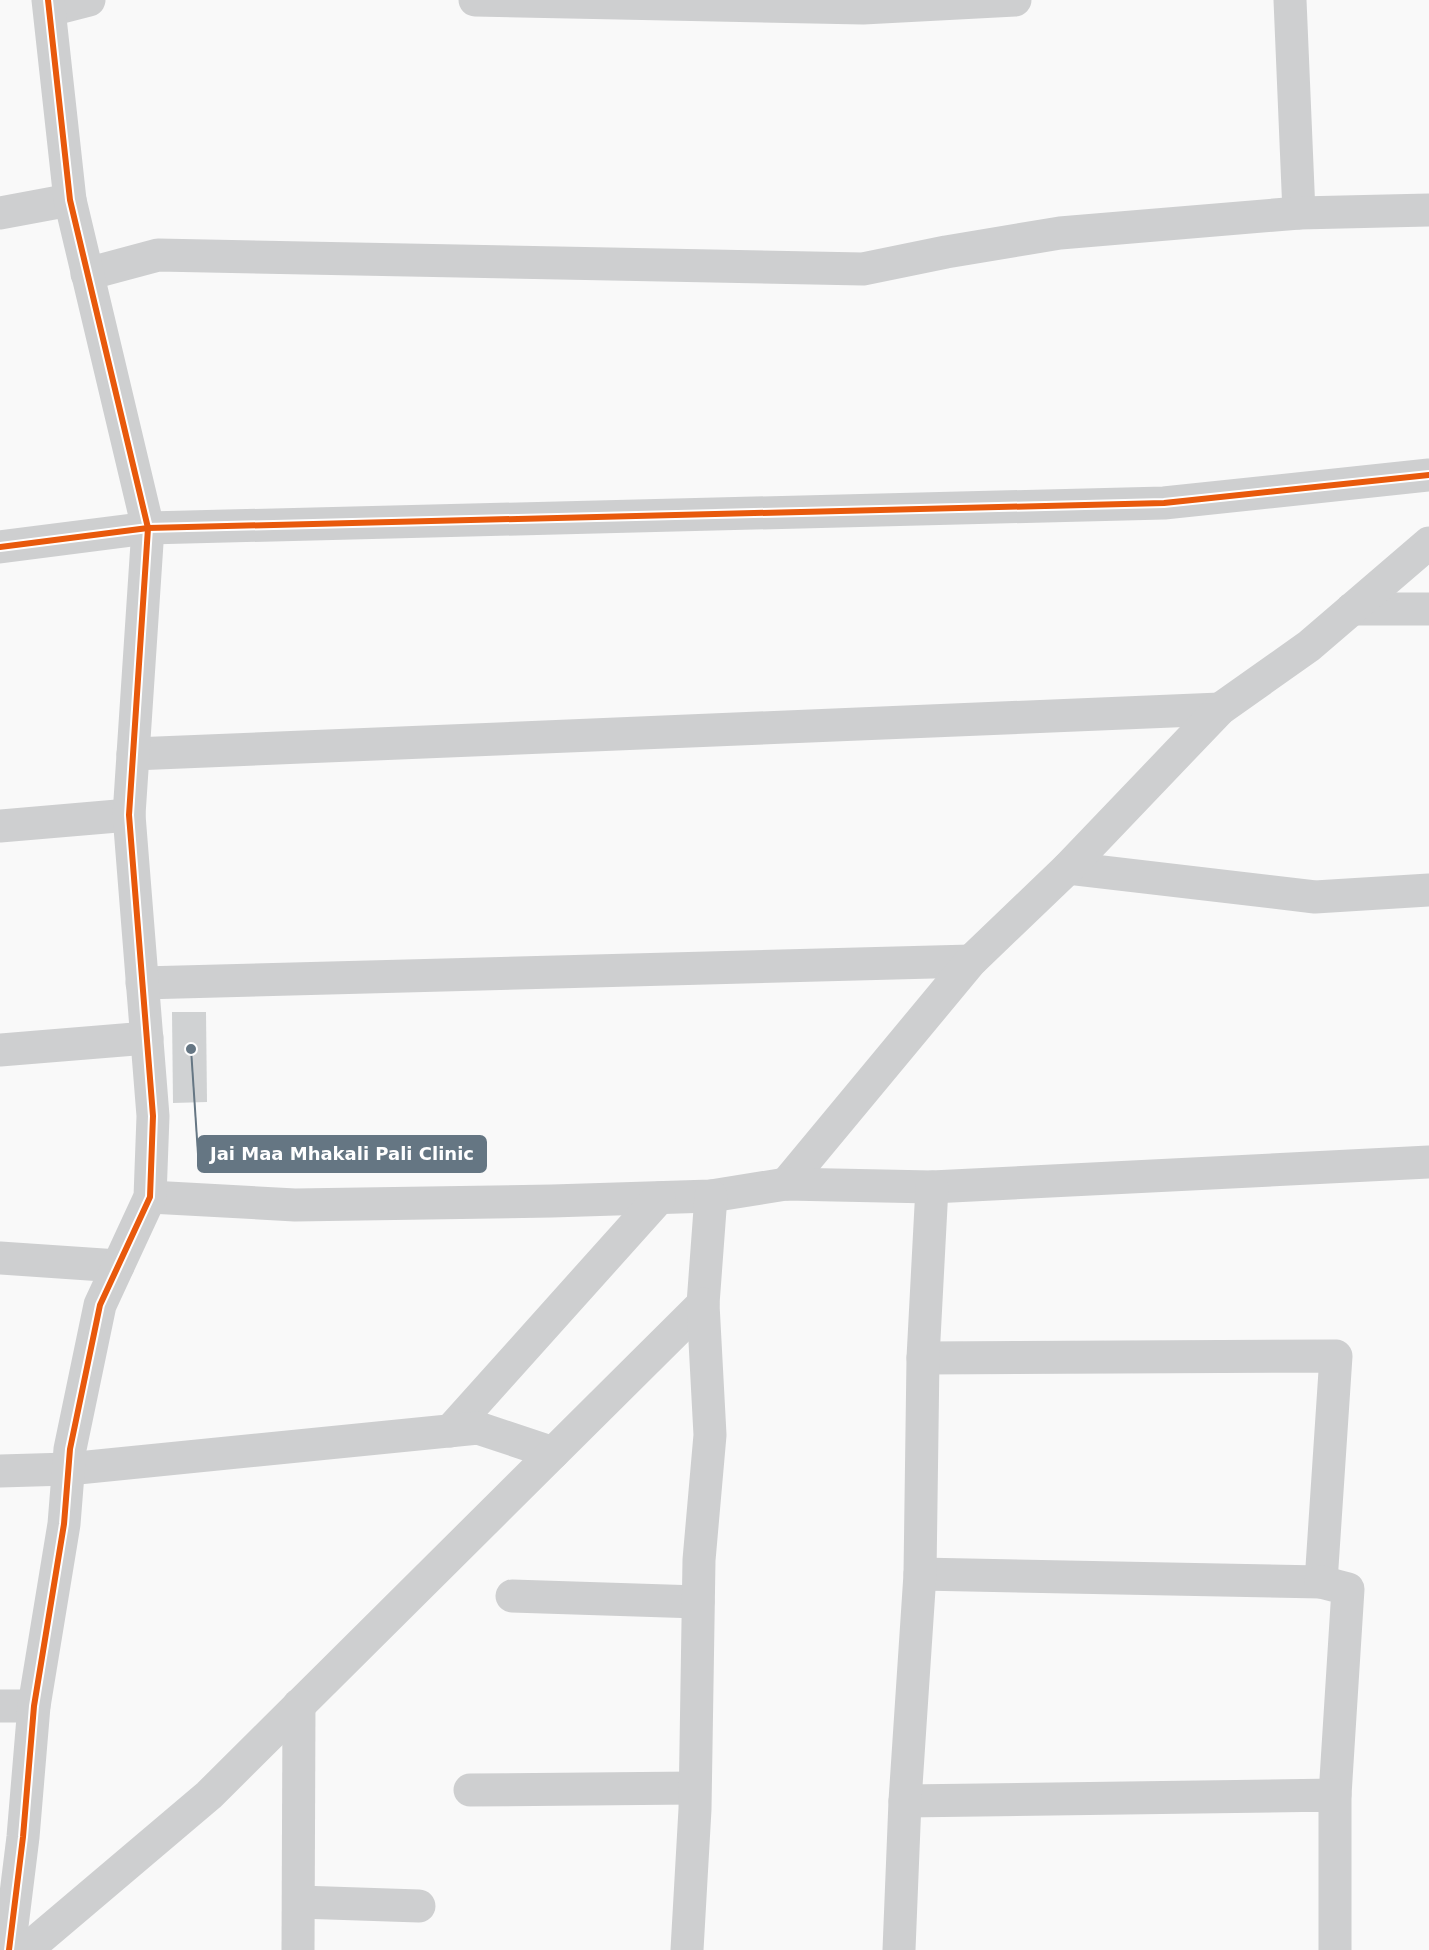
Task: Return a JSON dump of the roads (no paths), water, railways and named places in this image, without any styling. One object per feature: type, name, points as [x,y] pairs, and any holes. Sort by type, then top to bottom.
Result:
[{"type":"street","points":[[9,1950],[23,1838],[34,1706],[64,1524],[69,1449],[100,1305],[150,1197],[153,1116],[129,814],[148,528],[70,200],[49,5],[89,0]]},
{"type":"street","points":[[475,0],[863,8],[1015,0]]},
{"type":"street","points":[[1290,0],[1299,213]]},
{"type":"street","points":[[0,213],[70,200]]},
{"type":"street","points":[[87,274],[158,255],[863,268],[1060,233],[1299,213],[1429,210]]},
{"type":"street","points":[[0,548],[148,528],[1164,503],[1429,475]]},
{"type":"street","points":[[786,1184],[970,962],[1068,868],[1220,709],[1310,646],[1429,543]]},
{"type":"street","points":[[1352,609],[1429,609]]},
{"type":"street","points":[[133,754],[1220,709]]},
{"type":"street","points":[[0,826],[129,814]]},
{"type":"street","points":[[1068,868],[1315,897],[1429,890]]},
{"type":"street","points":[[142,983],[970,962]]},
{"type":"street","points":[[0,1050],[147,1038]]},
{"type":"street","points":[[150,1197],[295,1205],[659,1198],[711,1196],[786,1184],[932,1187],[1429,1162]]},
{"type":"street","points":[[899,1950],[905,1802],[920,1574],[924,1358],[932,1187]]},
{"type":"street","points":[[687,1950],[694,1788],[699,1560],[710,1435],[703,1304],[711,1196]]},
{"type":"street","points":[[450,1431],[659,1198]]},
{"type":"street","points":[[0,1258],[118,1266]]},
{"type":"street","points":[[26,1950],[209,1795],[703,1304]]},
{"type":"street","points":[[924,1358],[1336,1356],[1321,1582]]},
{"type":"street","points":[[0,1471],[68,1469],[478,1428],[553,1453]]},
{"type":"street","points":[[920,1574],[1321,1582],[1348,1589],[1335,1795],[1335,1950]]},
{"type":"street","points":[[512,1596],[698,1602]]},
{"type":"street","points":[[298,1950],[299,1705]]},
{"type":"street","points":[[0,1706],[34,1706]]},
{"type":"street","points":[[470,1790],[694,1788]]},
{"type":"street","points":[[905,1802],[1335,1795]]},
{"type":"street","points":[[299,1902],[419,1906]]},
{"type":"place","name":"Jai Maa Mhakali Pali Clinic","points":[[191,1049]]}]
